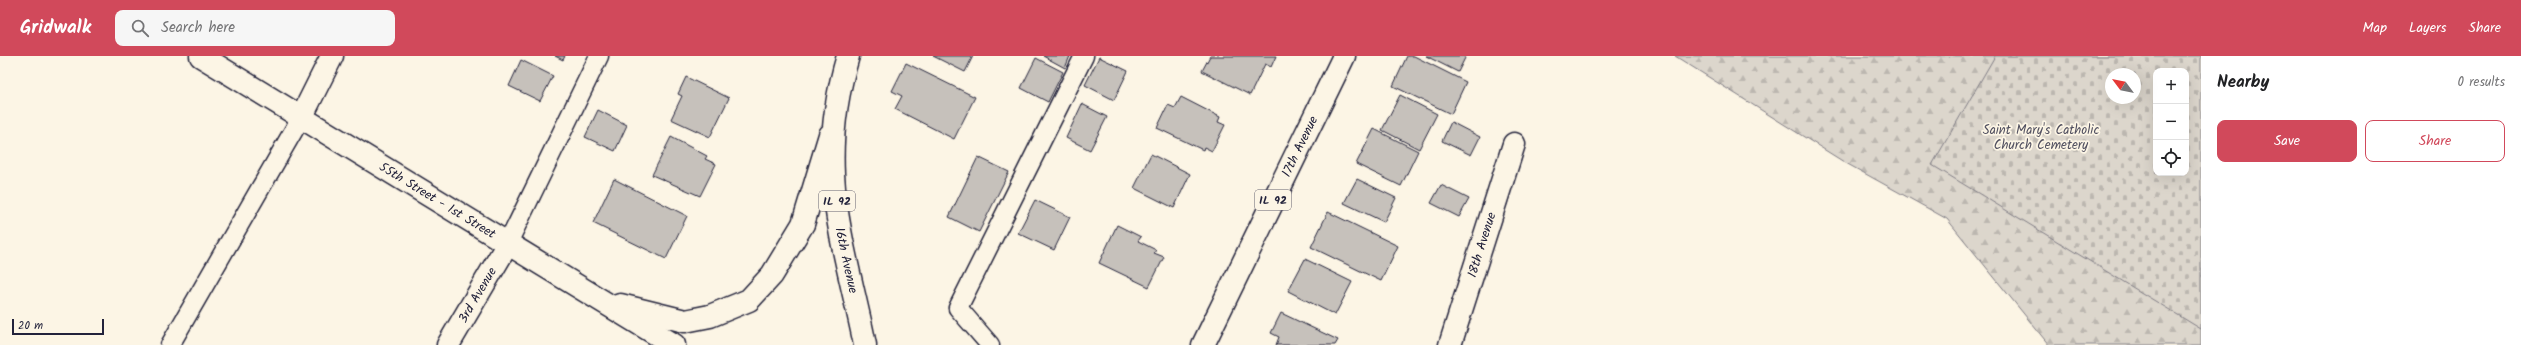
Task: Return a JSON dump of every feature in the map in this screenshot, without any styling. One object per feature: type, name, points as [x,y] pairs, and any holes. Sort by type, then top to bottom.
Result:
[{"type":"street","name":"55th Street - 1st Street","points":[[200,56],[302,116],[506,245],[674,345]]},
{"type":"street","points":[[302,116],[332,56]]},
{"type":"street","name":"16th Avenue","points":[[848,56],[836,116],[833,174],[842,232],[865,345]]},
{"type":"street","name":"17th Avenue","points":[[1203,345],[1344,56]]},
{"type":"street","points":[[598,299],[684,321],[710,316],[749,300],[772,275],[803,224],[836,116]]},
{"type":"street","name":"18th Avenue","points":[[1450,345],[1514,144]]},
{"type":"street","name":"3rd Avenue","points":[[448,345],[506,245]]},
{"type":"lane","points":[[506,245],[599,56]]},
{"type":"lane","points":[[990,345],[958,308],[1084,56]]},
{"type":"lane","points":[[170,345],[302,116]]},
{"type":"green space","points":[[1675,56],[2135,56],[2137,68],[2105,68],[2105,104],[2141,104],[2141,89],[2153,156],[2153,176],[2162,176],[2201,197],[2201,345],[2049,345],[1947,219],[1844,162]]},
{"type":"green space","name":"Saint Mary's Catholic Church Cemetery","points":[[1995,56],[2201,56],[2201,329],[1932,165]]},
{"type":"building","points":[[555,56],[565,56],[563,60]]},
{"type":"building","points":[[933,56],[973,56],[965,72]]},
{"type":"building","points":[[1043,56],[1070,56],[1065,68]]},
{"type":"building","points":[[1210,56],[1276,56],[1271,67],[1265,64],[1250,95],[1202,71]]},
{"type":"building","points":[[1407,56],[1414,56],[1466,82],[1451,114],[1393,86]]},
{"type":"building","points":[[1426,56],[1466,56],[1458,72]]},
{"type":"building","points":[[1099,57],[1128,71],[1114,100],[1085,85]]},
{"type":"building","points":[[1036,58],[1063,72],[1048,102],[1021,88]]},
{"type":"building","points":[[521,60],[553,76],[540,101],[509,86]]},
{"type":"building","points":[[906,63],[975,97],[954,139],[895,109],[902,96],[892,91]]},
{"type":"building","points":[[686,77],[729,98],[710,137],[671,119],[682,96],[678,94]]},
{"type":"building","points":[[1400,95],[1437,114],[1419,149],[1382,130]]},
{"type":"building","points":[[1181,97],[1220,117],[1218,122],[1225,125],[1212,151],[1204,147],[1203,150],[1157,128],[1168,105],[1175,108]]},
{"type":"building","points":[[1082,104],[1107,117],[1090,150],[1066,138]]},
{"type":"building","points":[[598,110],[627,125],[615,151],[585,137]]},
{"type":"building","points":[[1451,122],[1480,137],[1471,155],[1442,141]]},
{"type":"building","points":[[1374,129],[1418,151],[1401,186],[1356,164]]},
{"type":"building","points":[[671,137],[707,156],[705,159],[716,164],[700,196],[652,175]]},
{"type":"building","points":[[1151,154],[1190,174],[1174,208],[1134,188]]},
{"type":"building","points":[[978,157],[1009,172],[979,232],[949,217]]},
{"type":"building","points":[[614,179],[687,216],[666,259],[593,223]]},
{"type":"building","points":[[1357,179],[1396,198],[1384,222],[1344,203]]},
{"type":"building","points":[[1441,185],[1469,199],[1459,217],[1431,203]]},
{"type":"building","points":[[1035,200],[1070,217],[1054,250],[1018,233]]},
{"type":"building","points":[[1328,212],[1398,246],[1381,281],[1311,247]]},
{"type":"building","points":[[1117,225],[1141,237],[1138,241],[1156,250],[1154,253],[1164,257],[1149,287],[1099,263]]},
{"type":"building","points":[[1305,259],[1352,282],[1335,315],[1288,291]]},
{"type":"building","points":[[1281,313],[1338,340],[1335,345],[1276,345],[1279,337],[1271,333]]}]
